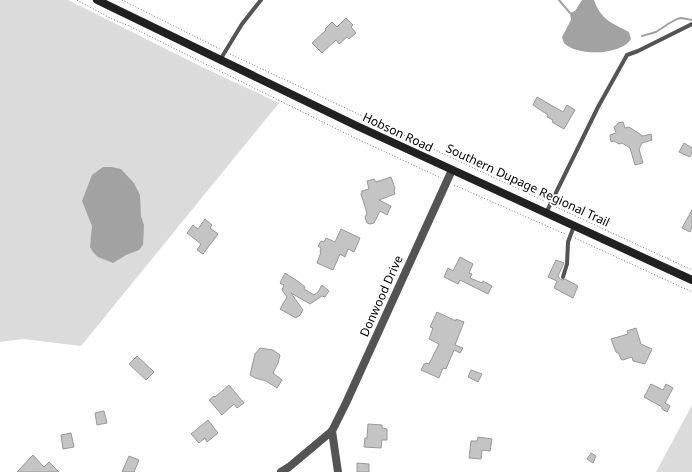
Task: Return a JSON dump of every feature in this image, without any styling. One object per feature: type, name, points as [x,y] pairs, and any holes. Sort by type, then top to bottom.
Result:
[{"type":"main road","name":"Hobson Road","points":[[97,0],[357,126],[692,280]]},
{"type":"street","name":"Donwood Drive","points":[[332,432],[452,170]]},
{"type":"street","points":[[281,472],[332,432]]},
{"type":"street","points":[[332,432],[338,472]]},
{"type":"lane","points":[[220,60],[242,24],[261,0]]},
{"type":"lane","points":[[546,213],[598,107],[626,55],[638,51],[692,24]]},
{"type":"lane","points":[[563,277],[567,264],[568,242],[574,226]]},
{"type":"path","points":[[77,0],[112,20],[127,25],[438,177]]},
{"type":"path","points":[[122,0],[220,49]]},
{"type":"path","name":"Southern Dupage Regional Trail","points":[[228,53],[692,270]]},
{"type":"shaded area","points":[[0,0],[68,0],[200,66],[279,103],[81,346],[23,339],[0,342]]},
{"type":"shaded area","points":[[582,0],[594,0],[604,17],[629,32],[631,39],[619,48],[609,51],[589,52],[570,48],[564,43],[562,37],[571,20],[570,13],[575,11]]},
{"type":"shaded area","points":[[103,167],[121,169],[134,183],[140,195],[141,216],[144,225],[143,245],[139,250],[126,255],[113,263],[98,257],[90,247],[92,226],[82,201],[92,175]]},
{"type":"shaded area","points":[[692,405],[692,472],[656,472]]},
{"type":"building","points":[[346,18],[353,25],[351,27],[356,33],[349,39],[347,37],[339,44],[336,40],[322,53],[312,43],[332,22],[337,27]]},
{"type":"building","points":[[537,97],[563,112],[567,105],[575,110],[564,129],[552,122],[553,120],[547,117],[548,115],[533,105]]},
{"type":"building","points":[[623,122],[625,128],[629,127],[643,136],[651,134],[652,140],[642,143],[639,149],[643,163],[635,165],[630,148],[622,143],[619,144],[614,141],[611,142],[610,135],[616,133],[614,127],[618,123]]},
{"type":"building","points":[[684,143],[692,148],[690,157],[679,152]]},
{"type":"building","points":[[391,177],[395,188],[395,194],[379,200],[391,206],[387,215],[380,211],[374,223],[367,223],[365,217],[367,213],[361,194],[362,191],[369,189],[367,181],[374,179],[376,182]]},
{"type":"building","points":[[692,210],[692,227],[690,232],[682,228]]},
{"type":"building","points":[[205,219],[212,225],[210,228],[218,234],[203,254],[197,250],[201,244],[187,233],[193,225],[198,229]]},
{"type":"building","points":[[341,229],[360,238],[354,252],[348,249],[345,257],[340,254],[333,270],[317,263],[321,252],[321,248],[318,246],[321,241],[324,242],[326,238],[335,242]]},
{"type":"building","points":[[460,257],[473,264],[469,273],[472,274],[470,278],[482,283],[483,281],[492,286],[488,294],[460,280],[458,284],[444,277],[448,268],[453,271]]},
{"type":"building","points":[[556,260],[564,263],[558,276],[560,279],[565,279],[578,286],[573,298],[554,288],[557,281],[548,277]]},
{"type":"building","points":[[285,273],[299,282],[305,287],[304,289],[314,295],[318,292],[322,285],[329,291],[325,297],[322,296],[310,304],[291,293],[303,310],[296,318],[280,309],[287,297],[282,290],[284,285],[280,283]]},
{"type":"building","points":[[437,312],[456,321],[456,319],[464,322],[455,345],[463,348],[460,353],[454,350],[446,369],[443,368],[439,378],[421,370],[424,364],[429,364],[439,344],[429,339],[433,328],[430,327]]},
{"type":"building","points":[[636,328],[641,344],[652,349],[645,364],[633,361],[632,357],[623,360],[621,359],[619,354],[616,352],[611,339],[628,334],[627,331]]},
{"type":"building","points":[[260,348],[273,350],[280,355],[273,373],[282,380],[277,388],[266,381],[250,375],[255,354]]},
{"type":"building","points":[[137,356],[154,372],[146,380],[129,364]]},
{"type":"building","points":[[471,370],[482,374],[478,382],[468,377]]},
{"type":"building","points":[[651,384],[663,390],[666,384],[673,388],[665,403],[670,406],[667,412],[662,409],[662,407],[644,397]]},
{"type":"building","points":[[229,385],[244,403],[237,408],[234,404],[222,415],[209,400]]},
{"type":"building","points":[[104,411],[107,423],[97,425],[95,413]]},
{"type":"building","points":[[208,420],[218,433],[207,442],[205,438],[199,443],[191,434]]},
{"type":"building","points":[[368,424],[382,425],[382,428],[387,429],[387,440],[382,440],[381,448],[364,447],[365,438],[367,438]]},
{"type":"building","points":[[71,433],[74,447],[63,449],[61,435]]},
{"type":"building","points":[[478,437],[492,439],[490,451],[482,450],[481,459],[469,458],[471,441],[477,441]]},
{"type":"building","points":[[591,453],[596,456],[593,463],[587,459]]},
{"type":"building","points":[[33,455],[44,467],[49,462],[59,472],[17,472]]},
{"type":"building","points":[[129,456],[139,460],[134,472],[122,472]]},
{"type":"building","points":[[357,463],[369,464],[369,472],[357,472]]},
{"type":"waterway","points":[[559,0],[570,13]]},
{"type":"waterway","points":[[642,36],[656,32],[677,19],[681,18],[692,20]]}]
